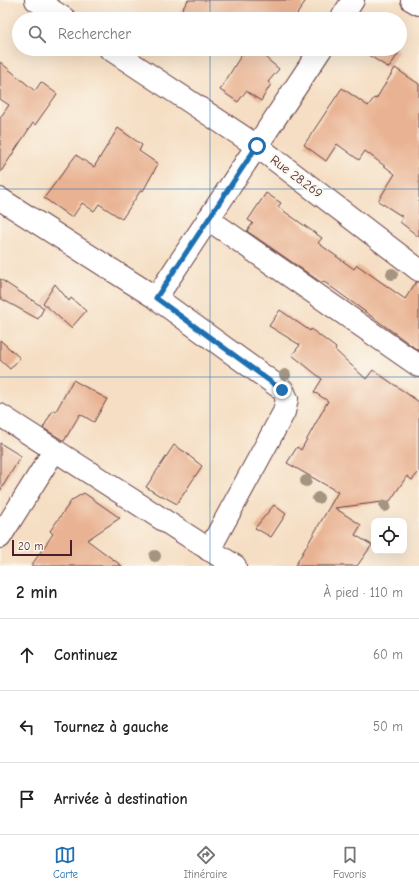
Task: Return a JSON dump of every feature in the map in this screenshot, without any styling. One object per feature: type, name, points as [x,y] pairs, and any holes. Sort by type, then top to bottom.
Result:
[{"type":"street","points":[[36,0],[54,12]]},
{"type":"street","points":[[346,12],[354,0]]},
{"type":"street","points":[[412,0],[419,4]]},
{"type":"street","name":"Rue 28.269","points":[[121,56],[257,146],[419,270]]},
{"type":"street","points":[[156,298],[316,56]]},
{"type":"street","points":[[0,199],[156,298],[282,390],[286,399],[284,412],[209,550]]},
{"type":"street","points":[[208,219],[419,366]]},
{"type":"street","points":[[0,416],[235,566]]},
{"type":"street","points":[[0,536],[54,451]]},
{"type":"building","points":[[188,0],[306,0],[298,12],[180,12]]},
{"type":"building","points":[[241,56],[269,56],[267,59],[279,69],[268,82],[271,84],[261,101],[246,91],[238,102],[220,90]]},
{"type":"building","points":[[370,56],[397,56],[389,68]]},
{"type":"building","points":[[0,62],[35,91],[41,82],[57,94],[35,125],[33,123],[0,173],[0,118],[9,105],[0,99]]},
{"type":"building","points":[[395,68],[419,84],[419,237],[400,222],[403,217],[378,201],[395,174],[365,151],[359,160],[337,144],[326,161],[304,145],[342,88],[368,106],[374,98],[376,99]]},
{"type":"building","points":[[118,128],[142,145],[139,151],[158,164],[143,191],[141,190],[122,219],[99,204],[94,211],[82,203],[72,218],[44,198],[76,155],[94,167]]},
{"type":"building","points":[[266,193],[281,203],[278,207],[322,238],[318,243],[354,269],[357,265],[405,299],[416,282],[419,282],[419,351],[323,281],[322,283],[247,231],[253,223],[248,220]]},
{"type":"building","points":[[0,279],[44,308],[38,319],[0,298]]},
{"type":"building","points":[[55,284],[69,301],[71,298],[86,311],[71,328],[43,303]]},
{"type":"building","points":[[280,310],[310,331],[311,329],[336,348],[335,350],[366,379],[373,370],[419,402],[419,472],[412,480],[407,476],[390,501],[335,508],[361,525],[355,535],[371,544],[357,566],[295,566],[338,492],[287,463],[297,447],[301,450],[328,401],[314,392],[322,379],[292,355],[300,345],[269,326]]},
{"type":"building","points":[[0,340],[20,358],[10,369],[0,360]]},
{"type":"building","points":[[73,380],[107,399],[94,422],[80,414],[64,441],[43,428],[53,410],[56,411]]},
{"type":"building","points":[[0,443],[21,456],[0,491]]},
{"type":"building","points":[[174,445],[202,466],[177,504],[146,487]]},
{"type":"building","points":[[84,493],[120,518],[87,540],[122,566],[31,566],[53,534],[50,531],[72,500]]},
{"type":"building","points":[[274,505],[286,514],[271,537],[255,528]]},
{"type":"route","points":[[257,146],[156,298],[282,390]]}]
